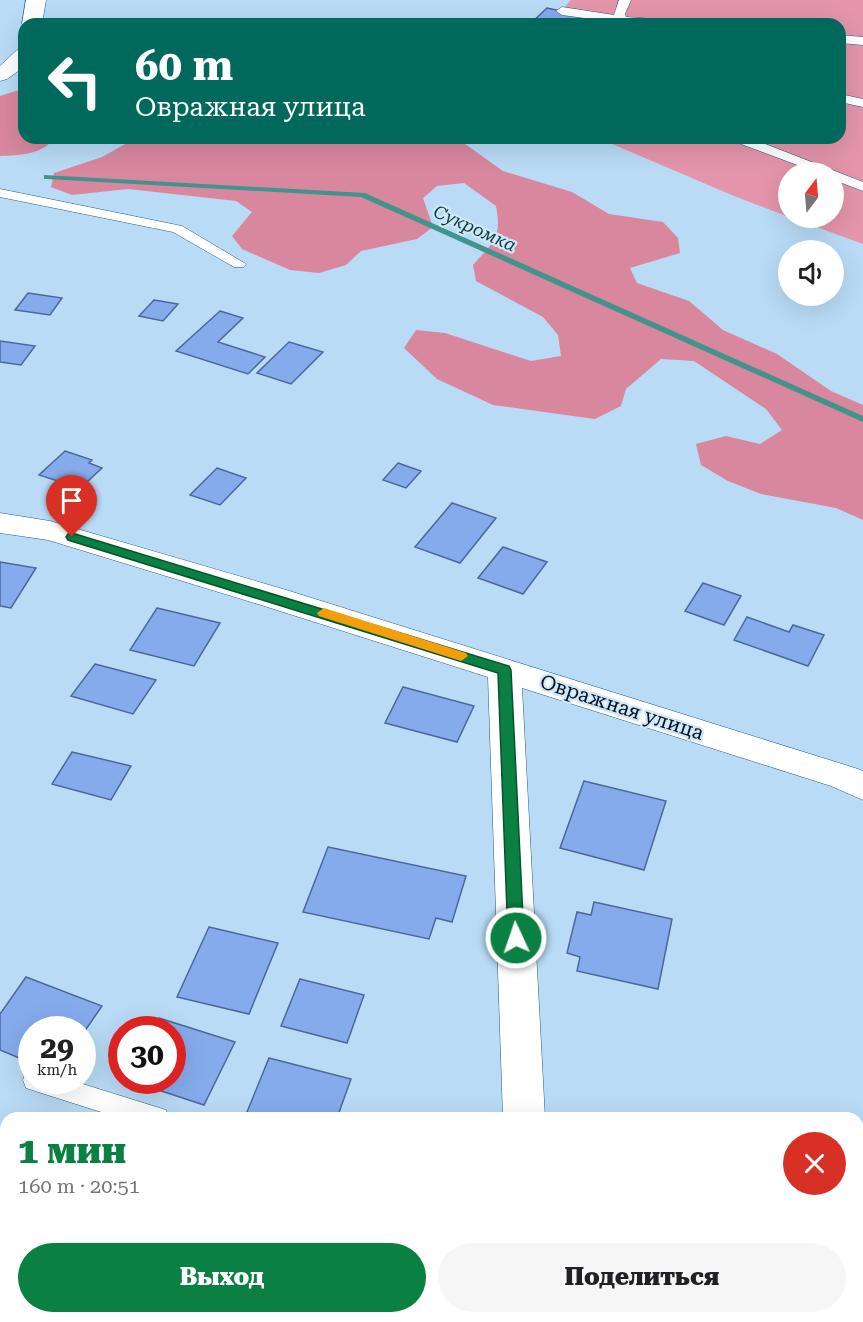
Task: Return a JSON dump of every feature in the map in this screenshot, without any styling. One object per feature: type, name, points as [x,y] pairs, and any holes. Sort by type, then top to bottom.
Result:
[{"type":"street","points":[[33,18],[36,0]]},
{"type":"street","points":[[46,18],[47,0]]},
{"type":"street","points":[[0,75],[18,61]]},
{"type":"street","points":[[0,84],[18,73]]},
{"type":"street","name":"Овражная улица","points":[[0,523],[50,531],[504,670],[843,777],[863,786]]},
{"type":"street","points":[[504,670],[524,1112]]},
{"type":"lane","points":[[620,18],[618,14],[625,0]]},
{"type":"lane","points":[[562,11],[600,18]]},
{"type":"lane","points":[[846,39],[863,40]]},
{"type":"lane","points":[[846,99],[863,103]]},
{"type":"lane","points":[[754,144],[801,162]]},
{"type":"lane","points":[[844,179],[863,187]]},
{"type":"lane","points":[[0,193],[177,229],[239,264]]},
{"type":"lane","points":[[80,1094],[138,1112]]},
{"type":"shaded area","points":[[571,0],[863,0],[863,244],[819,228],[844,228],[844,162],[778,162],[778,213],[612,144],[846,144],[846,18],[554,18]]},
{"type":"shaded area","points":[[18,90],[18,144],[49,144],[37,151],[0,156],[0,96]]},
{"type":"shaded area","points":[[125,144],[465,144],[503,171],[572,192],[609,214],[663,222],[678,238],[680,253],[630,268],[637,283],[689,301],[723,330],[777,354],[831,391],[863,405],[863,520],[836,508],[761,494],[728,481],[701,465],[696,444],[726,436],[760,444],[782,430],[766,409],[694,361],[661,359],[626,389],[621,406],[595,419],[493,405],[437,379],[404,348],[416,330],[445,333],[531,361],[561,356],[558,335],[543,317],[476,281],[473,265],[495,239],[498,217],[496,206],[464,183],[437,186],[423,198],[433,227],[417,239],[361,251],[346,265],[319,273],[290,270],[242,249],[232,236],[252,212],[236,201],[128,189],[72,195],[51,187],[54,173],[102,157]]},
{"type":"building","points":[[547,8],[588,17],[587,18],[536,18]]},
{"type":"building","points":[[28,293],[62,298],[50,315],[15,310]]},
{"type":"building","points":[[154,300],[178,304],[163,321],[139,316]]},
{"type":"building","points":[[220,311],[243,318],[218,342],[265,357],[248,374],[176,351]]},
{"type":"building","points":[[0,341],[35,346],[21,365],[0,362]]},
{"type":"building","points":[[289,342],[323,352],[291,384],[257,373]]},
{"type":"building","points":[[65,451],[92,460],[89,463],[102,468],[87,482],[73,478],[67,484],[39,475]]},
{"type":"building","points":[[398,463],[421,471],[406,488],[383,480]]},
{"type":"building","points":[[217,468],[246,478],[220,505],[190,495]]},
{"type":"building","points":[[452,503],[496,518],[460,563],[415,547]]},
{"type":"building","points":[[503,547],[547,562],[523,594],[478,578]]},
{"type":"building","points":[[0,562],[36,568],[11,608],[0,606]]},
{"type":"building","points":[[703,583],[741,596],[724,625],[685,611]]},
{"type":"building","points":[[157,608],[220,623],[194,666],[130,650]]},
{"type":"building","points":[[747,617],[789,632],[793,625],[824,635],[808,666],[734,640]]},
{"type":"building","points":[[95,664],[156,680],[133,714],[71,696]]},
{"type":"building","points":[[403,687],[474,706],[457,742],[385,723]]},
{"type":"building","points":[[72,752],[131,766],[111,800],[52,784]]},
{"type":"building","points":[[584,781],[666,801],[644,870],[560,848]]},
{"type":"building","points":[[328,847],[466,876],[452,922],[436,918],[429,939],[303,912]]},
{"type":"building","points":[[594,902],[672,919],[658,989],[577,971],[580,957],[567,953],[577,912],[591,915]]},
{"type":"building","points":[[209,927],[278,943],[249,1014],[177,997]]},
{"type":"building","points":[[26,977],[102,1006],[95,1016],[18,1016],[18,1058],[0,1050],[0,1014]]},
{"type":"building","points":[[300,979],[364,995],[347,1043],[281,1026]]},
{"type":"building","points":[[186,1027],[235,1042],[204,1105],[171,1094],[186,1094]]},
{"type":"building","points":[[269,1058],[351,1079],[339,1112],[247,1112]]},
{"type":"waterway","name":"Сукромка","points":[[47,177],[362,195],[863,419]]},
{"type":"slow traffic","points":[[324,613],[461,656]]},
{"type":"route","points":[[72,537],[504,670],[516,938]]}]
